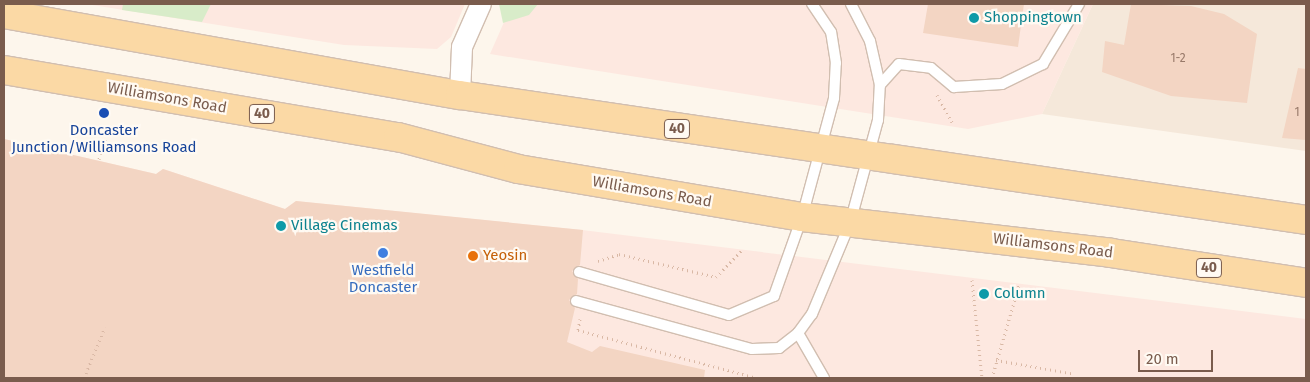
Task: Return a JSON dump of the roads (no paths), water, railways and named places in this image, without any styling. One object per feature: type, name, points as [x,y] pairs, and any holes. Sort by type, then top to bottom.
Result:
[{"type":"main road","name":"40","points":[[4,14],[460,95],[1306,220]]},
{"type":"main road","name":"Williamsons Road","points":[[4,70],[398,137],[518,169],[802,218],[1111,253],[1306,283]]},
{"type":"street","points":[[460,95],[462,47],[481,4]]},
{"type":"lane","points":[[579,272],[729,315],[774,296],[802,218],[822,150],[834,98],[836,63],[831,32],[812,4]]},
{"type":"lane","points":[[576,301],[752,349],[779,348],[798,333],[812,314],[850,223],[867,154],[878,120],[880,85],[870,41],[851,4]]},
{"type":"lane","points":[[880,85],[900,64],[931,68],[954,87],[1002,84],[1043,64],[1079,4]]},
{"type":"lane","points":[[798,333],[824,378]]},
{"type":"place","name":"Shoppingtown","points":[[974,18]]},
{"type":"place","name":"Doncaster Junction/Williamsons Road","points":[[104,113]]},
{"type":"place","name":"Village Cinemas","points":[[281,226]]},
{"type":"place","name":"Westfield Doncaster","points":[[383,253]]},
{"type":"place","name":"Yeosin","points":[[473,256]]},
{"type":"place","name":"Column","points":[[984,294]]}]
